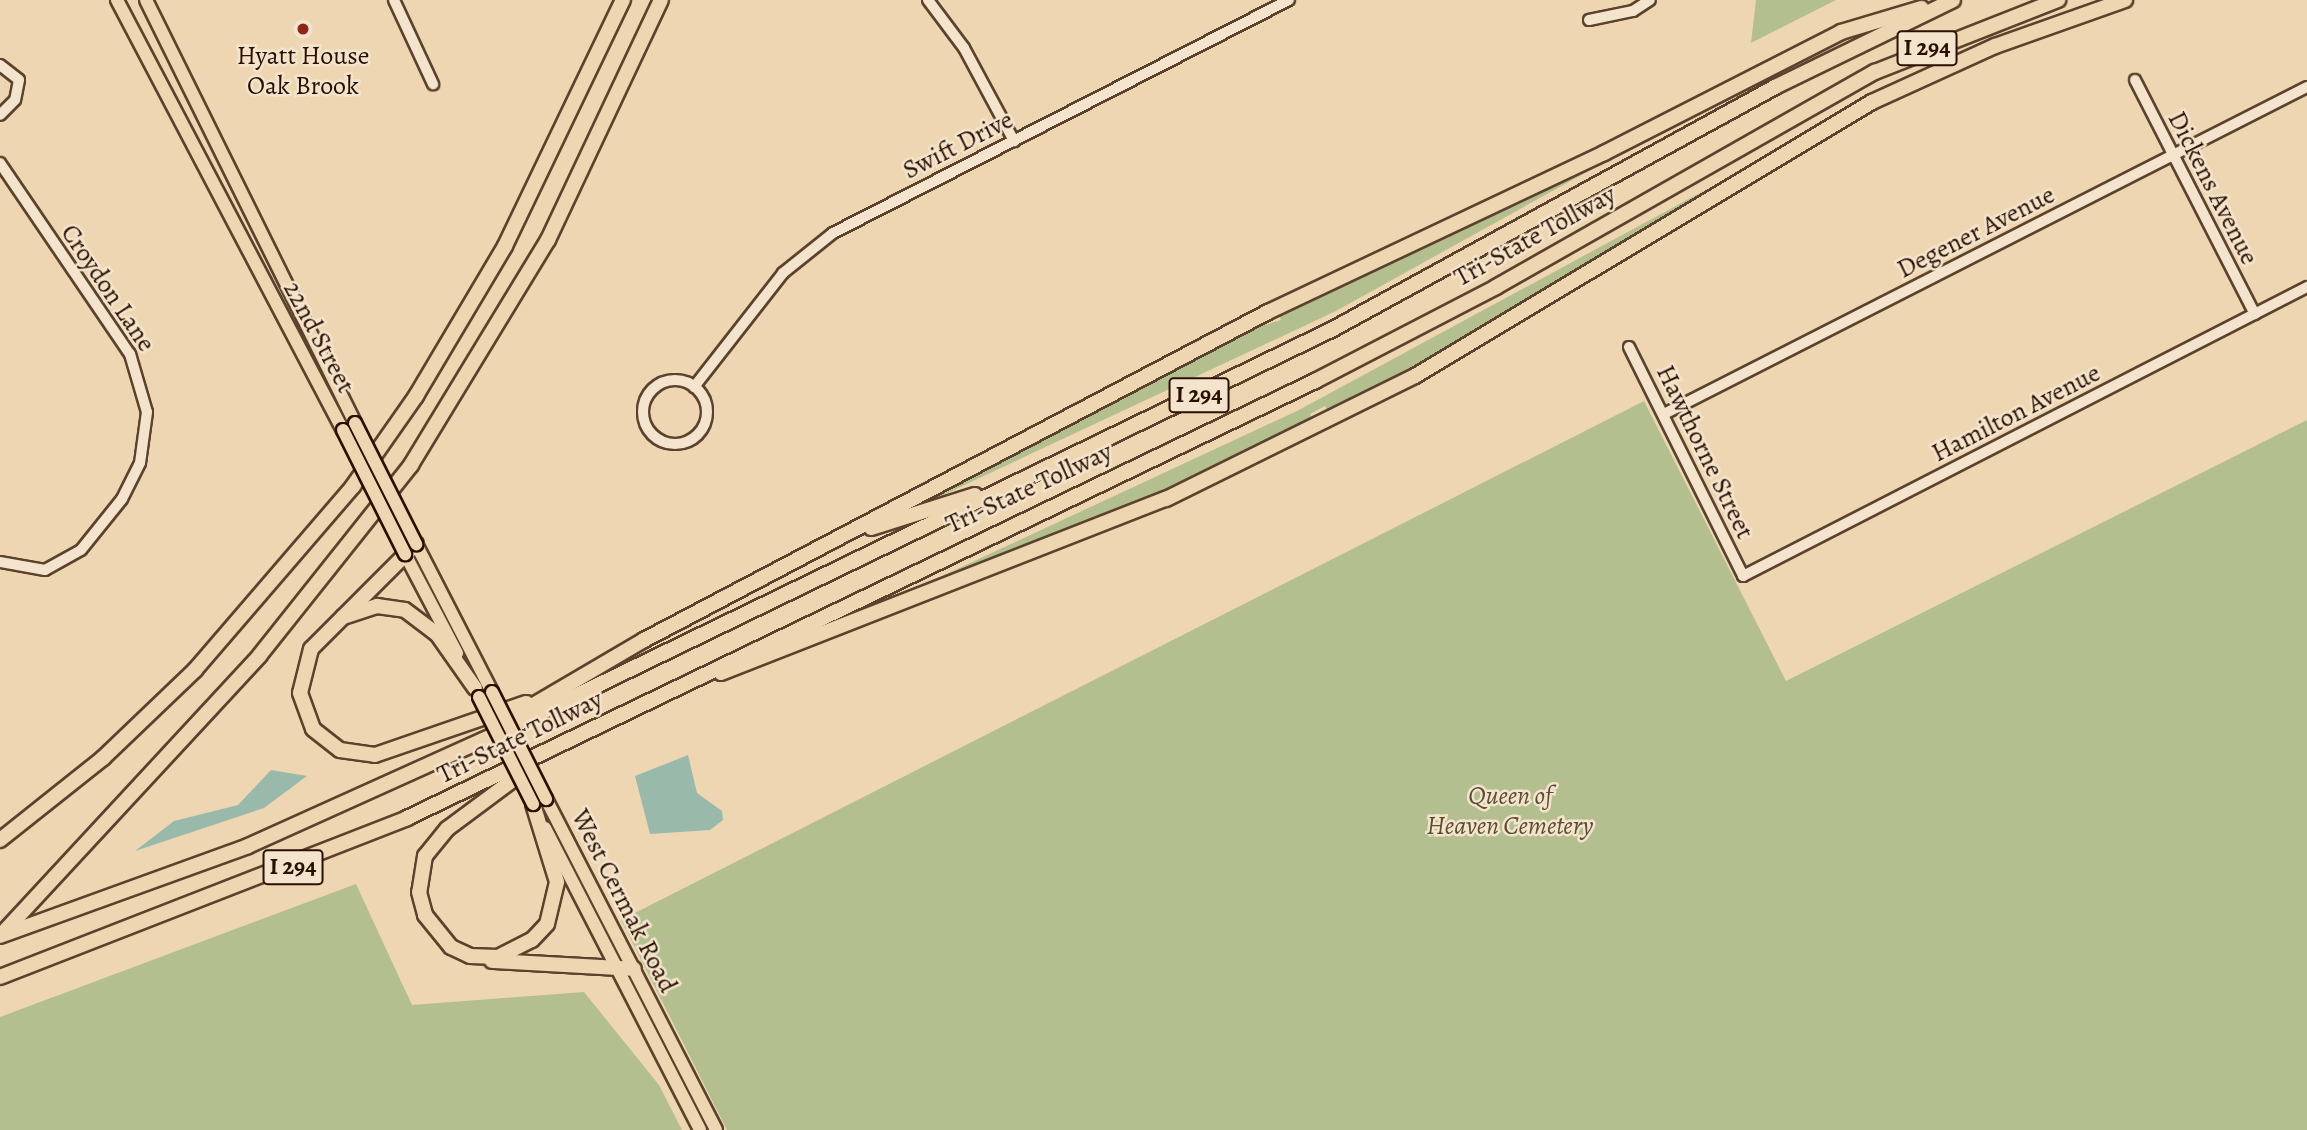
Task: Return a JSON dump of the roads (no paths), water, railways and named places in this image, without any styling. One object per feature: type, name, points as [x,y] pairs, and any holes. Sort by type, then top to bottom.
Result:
[{"type":"highway","points":[[0,840],[103,758],[195,670],[353,486],[428,376],[505,246],[623,0]]},
{"type":"highway","points":[[0,936],[284,628],[411,466],[548,240],[661,0]]},
{"type":"highway","points":[[432,764],[569,684],[808,553],[1268,312],[1841,32],[1917,0]]},
{"type":"highway","points":[[1841,32],[1948,0]]},
{"type":"highway","name":"Tri-State Tollway","points":[[0,936],[247,846],[432,764],[1454,268],[1775,87],[1953,0]]},
{"type":"highway","name":"Tri-State Tollway","points":[[0,977],[340,848],[577,737],[1388,344],[1850,84],[1955,36],[2058,0]]},
{"type":"highway","points":[[648,702],[1166,499],[1427,369],[1872,102],[1983,51],[2124,0]]},
{"type":"highway","points":[[808,553],[1003,488]]},
{"type":"highway","points":[[411,549],[332,622],[306,660],[300,693],[313,729],[352,753],[405,747],[569,684]]},
{"type":"highway","points":[[332,622],[377,606],[405,610],[437,634],[477,693]]},
{"type":"highway","points":[[577,737],[469,810],[425,856],[419,892],[425,915],[451,947],[470,956],[626,971]]},
{"type":"highway","points":[[470,956],[516,950],[551,913],[557,882],[539,802]]},
{"type":"main road","name":"22nd Street","points":[[117,0],[343,430],[492,692]]},
{"type":"main road","name":"22nd Street","points":[[146,0],[355,423],[477,693]]},
{"type":"main road","name":"West Cermak Road","points":[[492,692],[539,802]]},
{"type":"main road","name":"West Cermak Road","points":[[477,693],[539,802],[626,971],[716,1130]]},
{"type":"main road","name":"West Cermak Road","points":[[626,971],[699,1130]]},
{"type":"street","points":[[394,0],[433,85]]},
{"type":"street","points":[[928,0],[964,48],[1014,141]]},
{"type":"street","name":"Swift Drive","points":[[695,387],[799,257],[833,233],[1289,0]]},
{"type":"street","points":[[1589,20],[1633,11],[1650,0]]},
{"type":"street","points":[[0,65],[16,73],[19,89],[0,115]]},
{"type":"street","name":"Dickens Avenue","points":[[2135,80],[2255,314]]},
{"type":"street","name":"Degener Avenue","points":[[1664,414],[2307,87]]},
{"type":"street","name":"Croydon Lane","points":[[0,163],[130,354],[147,412],[140,463],[119,503],[81,550],[45,570],[0,562]]},
{"type":"street","name":"Hamilton Avenue","points":[[1743,576],[2307,287]]},
{"type":"street","name":"Hawthorne Street","points":[[1629,347],[1743,576]]},
{"type":"street","points":[[667,381],[695,387],[705,403],[701,430],[677,444],[656,439],[644,421],[647,396],[667,381]]},
{"type":"place","name":"Hyatt House Oak Brook","points":[[303,29]]},
{"type":"park label","name":"Queen of Heaven Cemetery","points":[[1510,811]]}]
